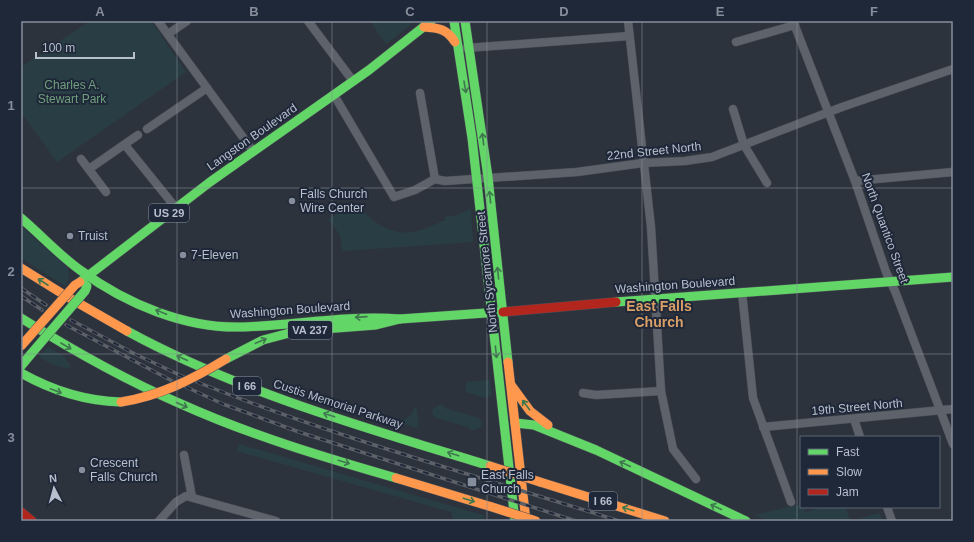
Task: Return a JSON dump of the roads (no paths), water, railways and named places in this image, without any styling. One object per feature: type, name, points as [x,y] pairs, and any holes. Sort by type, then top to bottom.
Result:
[{"type":"main road","name":"North Sycamore Street","points":[[454,21],[468,102],[515,521]]},
{"type":"main road","name":"North Sycamore Street","points":[[465,21],[488,178],[526,521]]},
{"type":"main road","name":"Langston Boulevard","points":[[21,346],[74,285],[83,284],[90,276],[176,208],[253,151],[334,95],[428,24]]},
{"type":"main road","points":[[428,24],[446,29],[459,48]]},
{"type":"main road","name":"Washington Boulevard","points":[[21,218],[90,276],[162,313],[196,323],[212,326],[242,327],[375,316],[400,320]]},
{"type":"main road","name":"Custis Memorial Parkway","points":[[21,268],[98,315],[155,346],[205,369],[292,403],[665,521]]},
{"type":"main road","name":"Washington Boulevard","points":[[21,373],[49,388],[72,396],[98,402],[121,402],[146,398],[169,391],[263,340],[288,333],[376,325],[400,320],[742,292],[953,278]]},
{"type":"main road","name":"Langston Boulevard","points":[[21,366],[85,291],[83,284]]},
{"type":"main road","points":[[21,318],[113,372],[206,415],[278,441],[536,521]]},
{"type":"main road","points":[[511,385],[537,418],[580,444]]},
{"type":"main road","points":[[504,422],[534,425],[580,444],[746,521]]},
{"type":"main road","points":[[21,512],[32,521]]},
{"type":"street","points":[[158,21],[253,151]]},
{"type":"street","points":[[168,34],[187,21]]},
{"type":"street","points":[[308,21],[353,81]]},
{"type":"street","points":[[628,21],[651,227],[654,299],[661,391],[673,449],[696,479]]},
{"type":"street","points":[[736,42],[794,23]]},
{"type":"street","name":"North Quantico Street","points":[[794,23],[854,180],[890,282],[895,291],[953,444]]},
{"type":"street","points":[[459,48],[629,36]]},
{"type":"street","name":"22nd Street North","points":[[435,179],[445,181],[577,172],[643,163],[685,161],[712,157],[828,113],[953,70]]},
{"type":"street","points":[[147,129],[207,88]]},
{"type":"street","points":[[334,95],[394,197],[414,190],[435,179],[420,93]]},
{"type":"street","points":[[733,109],[744,145],[768,183]]},
{"type":"street","points":[[88,169],[138,135]]},
{"type":"street","points":[[125,144],[176,208]]},
{"type":"street","points":[[80,159],[106,192]]},
{"type":"street","points":[[854,180],[953,172]]},
{"type":"street","points":[[742,292],[751,388],[757,413],[791,502]]},
{"type":"street","points":[[583,393],[596,395],[661,391]]},
{"type":"street","name":"19th Street North","points":[[763,427],[953,410]]},
{"type":"street","points":[[854,419],[860,436]]},
{"type":"street","points":[[184,455],[192,497]]},
{"type":"street","points":[[159,521],[180,499],[186,496],[276,521]]},
{"type":"street","points":[[887,508],[892,521]]},
{"type":"street","points":[[241,511],[243,521]]},
{"type":"railway","points":[[21,288],[46,305]]},
{"type":"railway","points":[[21,296],[42,310]]},
{"type":"railway","points":[[71,320],[135,354],[186,378]]},
{"type":"railway","points":[[66,325],[176,383]]},
{"type":"railway","points":[[197,382],[301,421],[619,521]]},
{"type":"railway","points":[[186,387],[223,404],[299,432],[576,521]]},
{"type":"place","name":"Falls Church Wire Center","points":[[292,201]]},
{"type":"place","name":"Truist","points":[[70,236]]},
{"type":"place","name":"7-Eleven","points":[[183,255]]},
{"type":"place","name":"Crescent Falls Church","points":[[82,470]]},
{"type":"place","name":"East Falls Church","points":[[472,482]]},
{"type":"district","name":"East Falls Church","points":[[659,314]]},
{"type":"park label","name":"Charles A. Stewart Park","points":[[72,92]]}]
